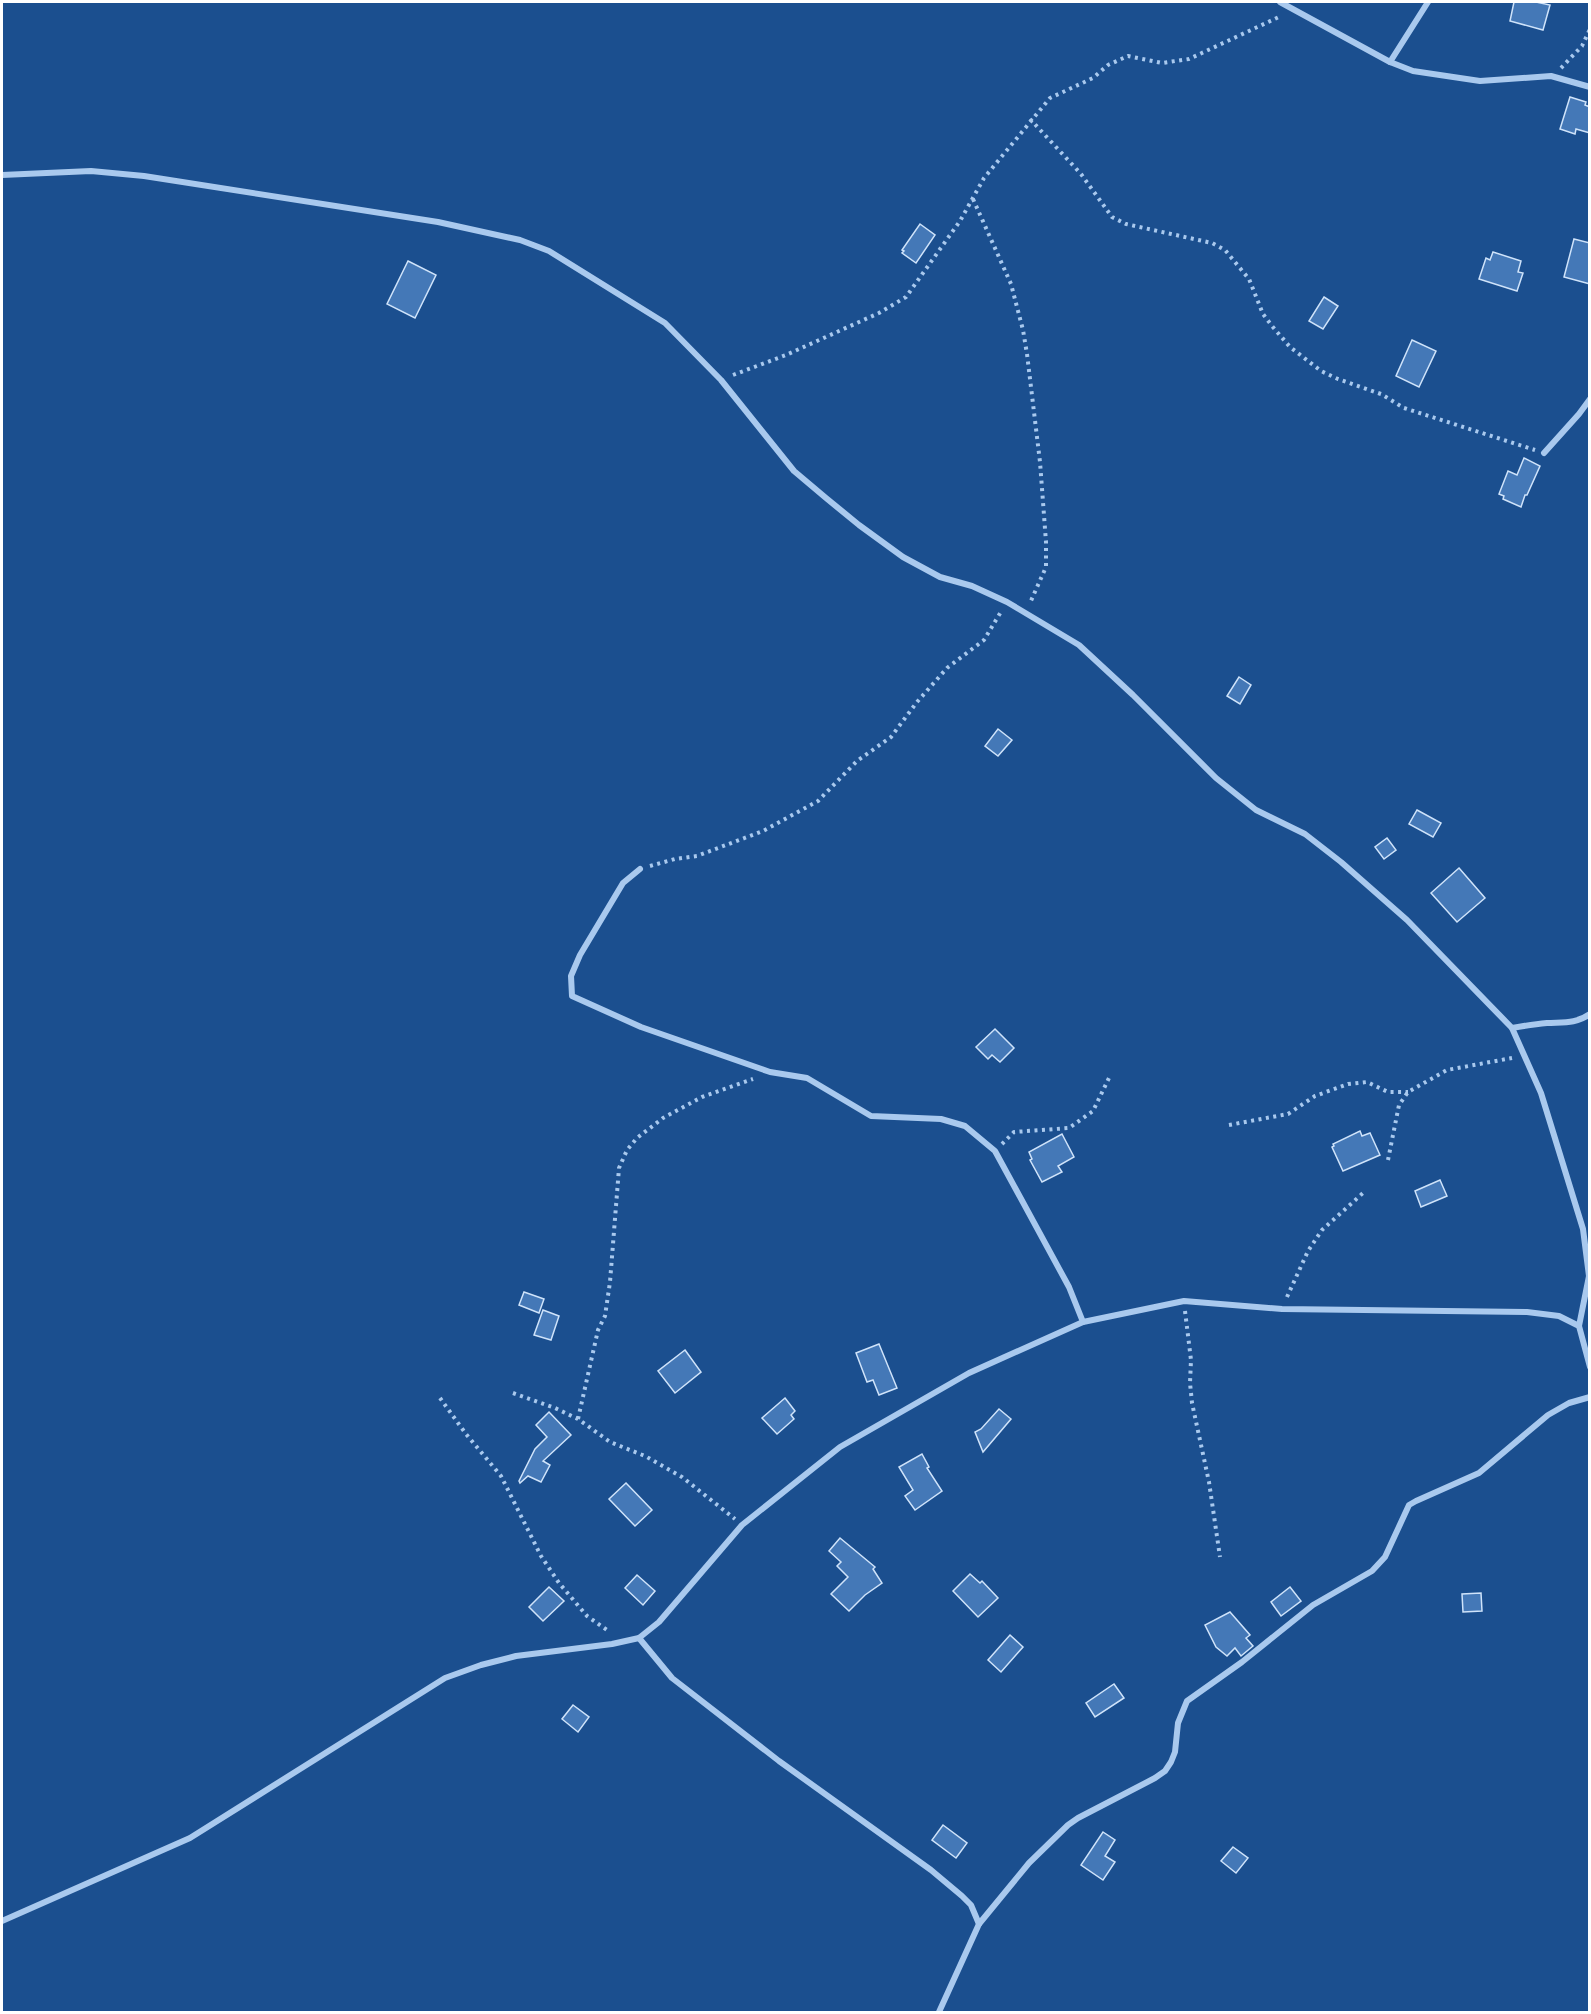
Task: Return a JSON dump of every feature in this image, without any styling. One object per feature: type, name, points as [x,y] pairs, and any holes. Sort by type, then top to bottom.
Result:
[{"type":"street","points":[[1280,2],[1389,62],[1413,71],[1480,81],[1551,76],[1590,87]]},
{"type":"street","points":[[1389,62],[1428,2]]},
{"type":"street","points":[[2,175],[91,171],[144,176],[405,215],[520,240],[549,251],[665,323],[721,380],[795,471],[859,525],[903,557],[940,577],[972,586],[1008,602],[1079,645],[1216,778],[1256,810],[1305,834],[1407,920],[1512,1028],[1541,1093],[1583,1229],[1589,1276],[1579,1326],[1590,1367]]},
{"type":"street","points":[[1544,453],[1590,399]]},
{"type":"street","points":[[640,870],[623,883],[580,955],[572,976],[572,996],[641,1027],[770,1072],[807,1078],[871,1116],[894,1119],[941,1119],[965,1125],[996,1151],[1069,1287],[1083,1322]]},
{"type":"street","points":[[1512,1028],[1546,1023],[1566,1023],[1582,1020],[1590,1014]]},
{"type":"street","points":[[2,1921],[190,1838],[445,1678],[516,1656],[639,1638],[659,1622],[742,1525],[840,1447],[969,1373],[1083,1322],[1184,1301],[1282,1308],[1527,1312],[1559,1316],[1579,1326]]},
{"type":"street","points":[[939,2013],[979,1924],[1016,1877],[1068,1825],[1165,1771],[1174,1752],[1182,1710],[1192,1696],[1242,1662],[1313,1605],[1380,1565],[1409,1505],[1479,1473],[1553,1411],[1569,1403],[1590,1398]]},
{"type":"street","points":[[639,1638],[672,1678],[801,1778],[931,1870],[962,1896],[971,1905],[979,1924]]},
{"type":"path","points":[[721,380],[786,355],[879,313],[906,297],[960,221],[984,178],[1050,98],[1092,78],[1108,65],[1128,56],[1162,63],[1189,59],[1296,9]]},
{"type":"path","points":[[1551,76],[1582,46],[1590,29]]},
{"type":"path","points":[[1030,120],[1081,174],[1112,217],[1126,224],[1212,243],[1225,250],[1249,279],[1263,314],[1272,326],[1290,347],[1322,371],[1338,380],[1381,394],[1404,408],[1544,453]]},
{"type":"path","points":[[972,198],[1011,284],[1027,354],[1040,462],[1046,558],[1042,579],[1025,612]]},
{"type":"path","points":[[640,870],[675,859],[697,856],[763,831],[818,801],[857,761],[891,737],[947,668],[984,640],[1008,602]]},
{"type":"path","points":[[1388,1160],[1399,1105],[1408,1092],[1447,1070],[1525,1056]]},
{"type":"path","points":[[578,1419],[598,1330],[605,1317],[620,1168],[627,1150],[637,1138],[663,1118],[702,1097],[770,1072]]},
{"type":"path","points":[[996,1151],[1014,1132],[1070,1128],[1092,1111],[1109,1078]]},
{"type":"path","points":[[1229,1125],[1288,1114],[1315,1096],[1348,1084],[1367,1082],[1388,1092],[1408,1092]]},
{"type":"path","points":[[1282,1308],[1308,1251],[1322,1230],[1363,1193]]},
{"type":"path","points":[[1184,1301],[1191,1360],[1192,1403],[1209,1482],[1220,1557]]},
{"type":"path","points":[[513,1393],[578,1419],[610,1442],[645,1456],[682,1477],[742,1525]]},
{"type":"path","points":[[440,1398],[501,1476],[542,1556],[559,1583],[587,1616],[623,1641]]},
{"type":"building","points":[[1514,2],[1536,2],[1550,5],[1543,30],[1510,21]]},
{"type":"building","points":[[1570,97],[1586,102],[1585,105],[1590,107],[1590,133],[1576,129],[1575,134],[1560,129]]},
{"type":"building","points":[[920,224],[935,235],[916,263],[902,253],[904,251],[902,250]]},
{"type":"building","points":[[1574,239],[1590,243],[1590,284],[1564,277]]},
{"type":"building","points":[[1493,252],[1521,261],[1518,272],[1523,273],[1517,291],[1479,279],[1486,258],[1490,260]]},
{"type":"building","points":[[408,261],[436,275],[415,318],[387,304]]},
{"type":"building","points":[[1324,297],[1338,306],[1323,329],[1309,321]]},
{"type":"building","points":[[1412,340],[1436,351],[1419,387],[1396,376]]},
{"type":"building","points":[[1524,458],[1540,466],[1521,507],[1503,499],[1504,496],[1499,494],[1508,471],[1517,475]]},
{"type":"building","points":[[1239,677],[1251,685],[1240,704],[1227,696]]},
{"type":"building","points":[[998,729],[1012,740],[998,756],[985,746]]},
{"type":"building","points":[[1417,810],[1441,823],[1433,837],[1409,824]]},
{"type":"building","points":[[1387,838],[1396,850],[1384,859],[1375,847]]},
{"type":"building","points":[[1459,868],[1485,898],[1457,922],[1431,893]]},
{"type":"building","points":[[995,1029],[1014,1048],[1000,1062],[992,1055],[988,1059],[976,1047]]},
{"type":"building","points":[[1360,1131],[1362,1136],[1370,1133],[1380,1155],[1343,1171],[1332,1147],[1333,1144]]},
{"type":"building","points":[[1062,1134],[1074,1157],[1058,1166],[1062,1172],[1042,1182],[1030,1160],[1032,1159],[1029,1152]]},
{"type":"building","points":[[1440,1180],[1447,1196],[1421,1207],[1415,1191]]},
{"type":"building","points":[[524,1292],[544,1299],[539,1313],[519,1305]]},
{"type":"building","points":[[543,1310],[559,1316],[551,1340],[534,1335]]},
{"type":"building","points":[[879,1344],[897,1388],[879,1395],[873,1380],[867,1382],[856,1353]]},
{"type":"building","points":[[685,1350],[701,1372],[675,1393],[658,1371]]},
{"type":"building","points":[[785,1398],[795,1411],[791,1415],[794,1419],[777,1434],[762,1418]]},
{"type":"building","points":[[999,1409],[1011,1419],[983,1452],[975,1432],[981,1429]]},
{"type":"building","points":[[549,1412],[571,1435],[543,1461],[550,1465],[541,1482],[528,1476],[520,1483],[535,1449],[547,1437],[536,1425]]},
{"type":"building","points":[[922,1454],[929,1467],[927,1468],[942,1491],[915,1510],[905,1496],[913,1490],[899,1467]]},
{"type":"building","points":[[626,1483],[652,1510],[635,1526],[609,1499]]},
{"type":"building","points":[[840,1538],[875,1567],[873,1569],[882,1583],[865,1595],[849,1611],[831,1594],[848,1577],[837,1566],[841,1562],[829,1551]]},
{"type":"building","points":[[970,1574],[980,1583],[982,1581],[998,1598],[978,1617],[953,1591]]},
{"type":"building","points":[[637,1575],[655,1591],[643,1605],[625,1588]]},
{"type":"building","points":[[549,1587],[564,1601],[543,1621],[529,1607]]},
{"type":"building","points":[[1290,1587],[1301,1601],[1281,1616],[1271,1602]]},
{"type":"building","points":[[1481,1593],[1482,1611],[1463,1612],[1462,1594]]},
{"type":"building","points":[[1230,1612],[1250,1635],[1246,1638],[1253,1646],[1241,1656],[1235,1648],[1227,1656],[1216,1647],[1205,1625]]},
{"type":"building","points":[[1010,1635],[1023,1647],[1001,1672],[988,1660]]},
{"type":"building","points":[[1114,1684],[1124,1698],[1095,1717],[1086,1703]]},
{"type":"building","points":[[573,1705],[589,1717],[578,1732],[562,1719]]},
{"type":"building","points":[[943,1825],[967,1843],[956,1858],[932,1840]]},
{"type":"building","points":[[1103,1832],[1115,1840],[1105,1856],[1115,1862],[1103,1880],[1081,1865]]},
{"type":"building","points":[[1233,1847],[1248,1858],[1236,1873],[1221,1861]]}]
